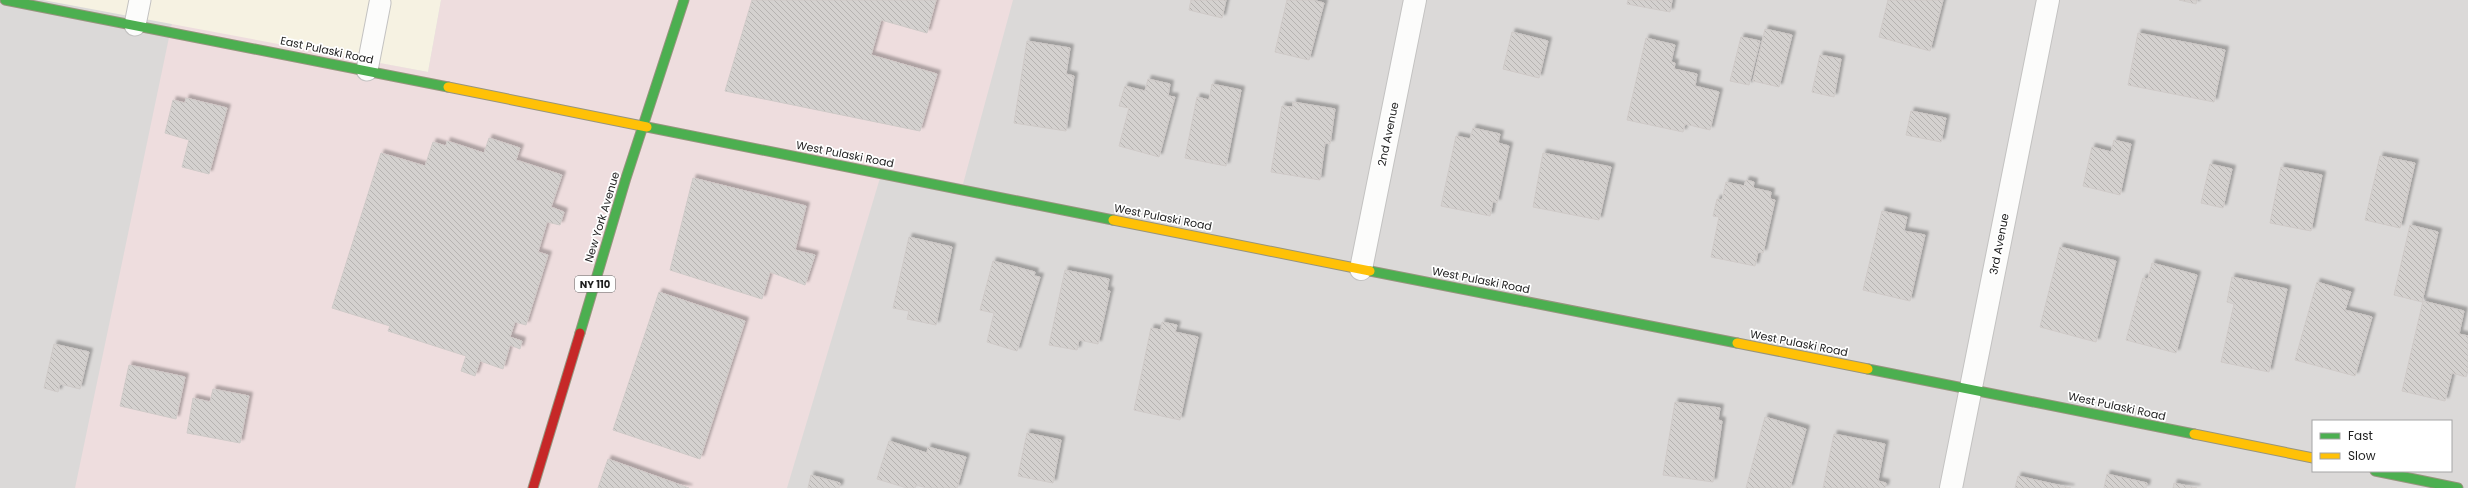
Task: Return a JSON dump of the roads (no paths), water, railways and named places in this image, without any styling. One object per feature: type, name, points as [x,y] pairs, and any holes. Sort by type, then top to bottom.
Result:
[{"type":"main road","name":"East Pulaski Road","points":[[5,0],[644,125]]},
{"type":"main road","name":"New York Avenue","points":[[533,488],[644,125],[684,0]]},
{"type":"main road","name":"West Pulaski Road","points":[[644,125],[1361,269],[1971,388],[2312,458]]},
{"type":"main road","points":[[2381,472],[2458,488]]},
{"type":"street","name":"2nd Avenue","points":[[1361,269],[1415,0]]},
{"type":"street","name":"3rd Avenue","points":[[1951,488],[2048,0]]},
{"type":"lane","points":[[134,25],[140,0]]},
{"type":"lane","points":[[367,70],[380,3]]}]
